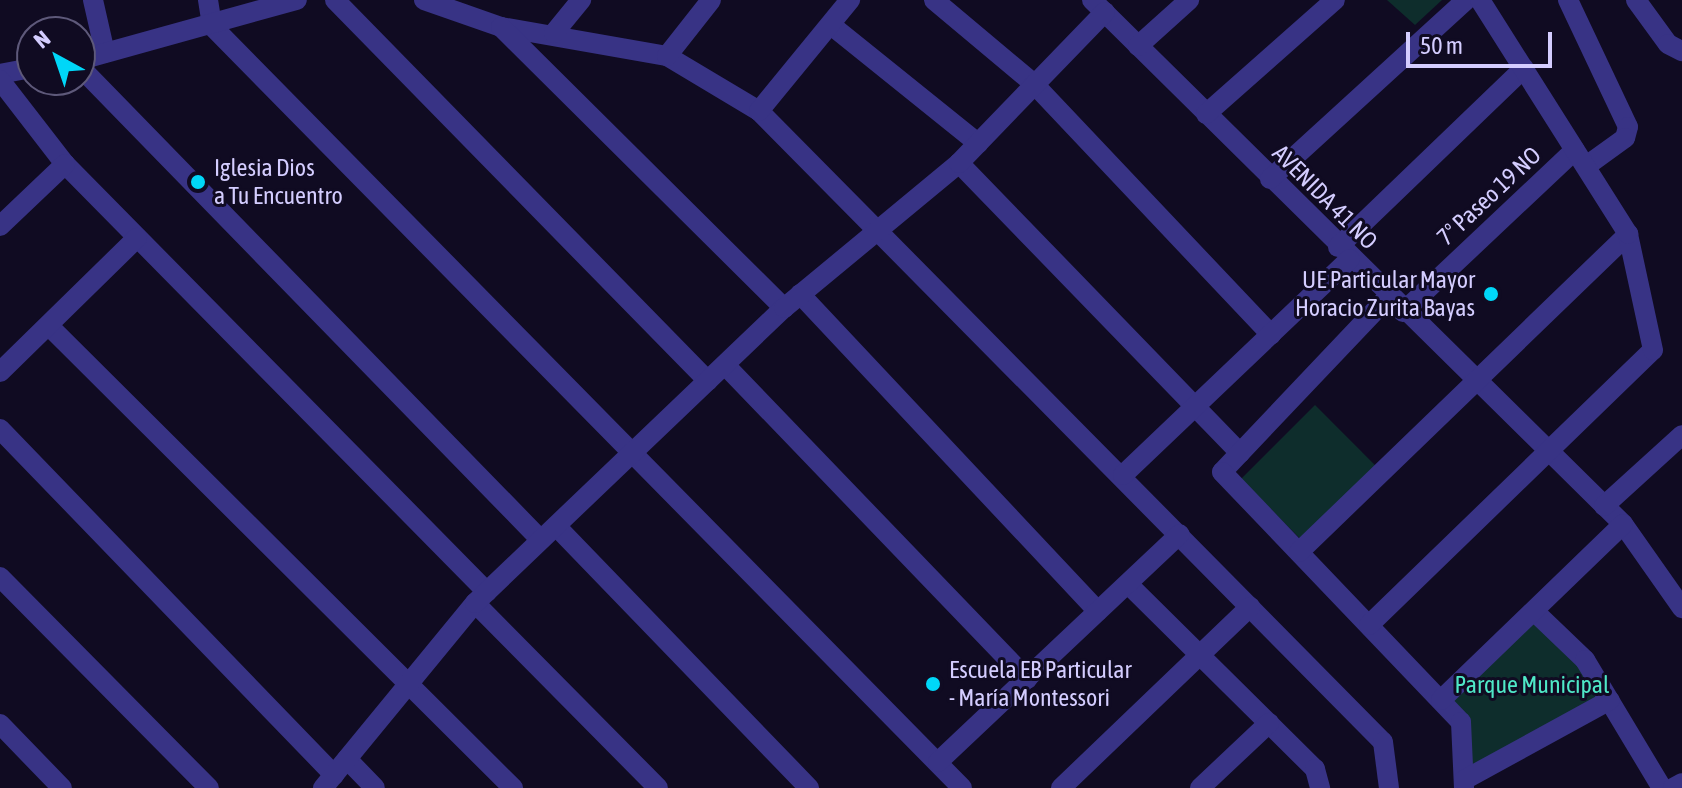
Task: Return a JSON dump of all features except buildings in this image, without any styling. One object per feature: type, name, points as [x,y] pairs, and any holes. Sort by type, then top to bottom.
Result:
[{"type":"street","points":[[93,0],[105,53]]},
{"type":"street","points":[[208,0],[212,26],[629,456],[962,788]]},
{"type":"street","points":[[96,56],[212,26],[297,0]]},
{"type":"street","points":[[335,0],[708,381]]},
{"type":"street","points":[[424,0],[454,7],[501,27],[554,33],[667,56],[759,111],[1123,475],[1383,742],[1389,788]]},
{"type":"street","points":[[554,33],[581,0]]},
{"type":"street","points":[[667,56],[711,0]]},
{"type":"street","points":[[759,111],[850,0]]},
{"type":"street","points":[[934,0],[1034,84],[1271,335]]},
{"type":"street","points":[[1138,46],[1189,0]]},
{"type":"street","points":[[1206,114],[1335,0]]},
{"type":"street","points":[[1270,179],[1466,0]]},
{"type":"street","points":[[1369,625],[1653,350],[1628,234],[1480,0]]},
{"type":"street","name":"7º Paseo 19 NO","points":[[1403,312],[1580,158],[1625,138],[1628,127],[1568,0]]},
{"type":"street","points":[[1636,0],[1668,44],[1682,51]]},
{"type":"street","points":[[335,774],[481,597],[784,308],[880,232],[959,163],[1034,84],[1099,6]]},
{"type":"street","name":"AVENIDA 41 NO","points":[[1099,6],[1403,312],[1623,524],[1682,608]]},
{"type":"street","points":[[831,25],[978,143]]},
{"type":"street","points":[[501,27],[784,308]]},
{"type":"street","points":[[1123,475],[1271,335],[1344,253],[1524,68]]},
{"type":"street","points":[[0,77],[65,164],[481,597],[658,788]]},
{"type":"street","points":[[96,83],[541,540]]},
{"type":"street","points":[[959,163],[1240,453]]},
{"type":"street","points":[[0,226],[65,164]]},
{"type":"street","points":[[1299,552],[1478,383],[1628,234]]},
{"type":"street","points":[[0,372],[137,238]]},
{"type":"street","points":[[800,294],[1098,611]]},
{"type":"street","points":[[1388,297],[1222,472],[1463,726],[1464,784],[1610,700]]},
{"type":"street","points":[[49,326],[411,683],[513,788]]},
{"type":"street","points":[[725,365],[1027,679]]},
{"type":"street","points":[[0,429],[335,774],[375,788]]},
{"type":"street","points":[[1604,506],[1682,435]]},
{"type":"street","points":[[1441,700],[1536,613],[1623,524]]},
{"type":"street","points":[[557,527],[809,788]]},
{"type":"street","points":[[938,762],[1180,534]]},
{"type":"street","points":[[0,577],[209,788]]},
{"type":"street","points":[[1128,584],[1315,769],[1320,788]]},
{"type":"street","points":[[1061,788],[1250,607]]},
{"type":"street","points":[[1536,613],[1578,651],[1662,788]]},
{"type":"street","points":[[1200,788],[1269,723]]},
{"type":"street","points":[[0,724],[62,788]]},
{"type":"street","points":[[1673,788],[1682,783]]},
{"type":"green space","points":[[1387,0],[1442,0],[1415,25]]},
{"type":"green space","points":[[1315,405],[1379,469],[1304,543],[1241,479]]},
{"type":"green space","name":"Parque Municipal","points":[[1535,621],[1579,660],[1600,696],[1470,771],[1450,701]]},
{"type":"place","name":"Iglesia Dios a Tu Encuentro","points":[[198,182]]},
{"type":"place","name":"UE Particular Mayor Horacio Zurita Bayas","points":[[1491,294]]},
{"type":"place","name":"Escuela EB Particular - María Montessori","points":[[933,684]]}]
